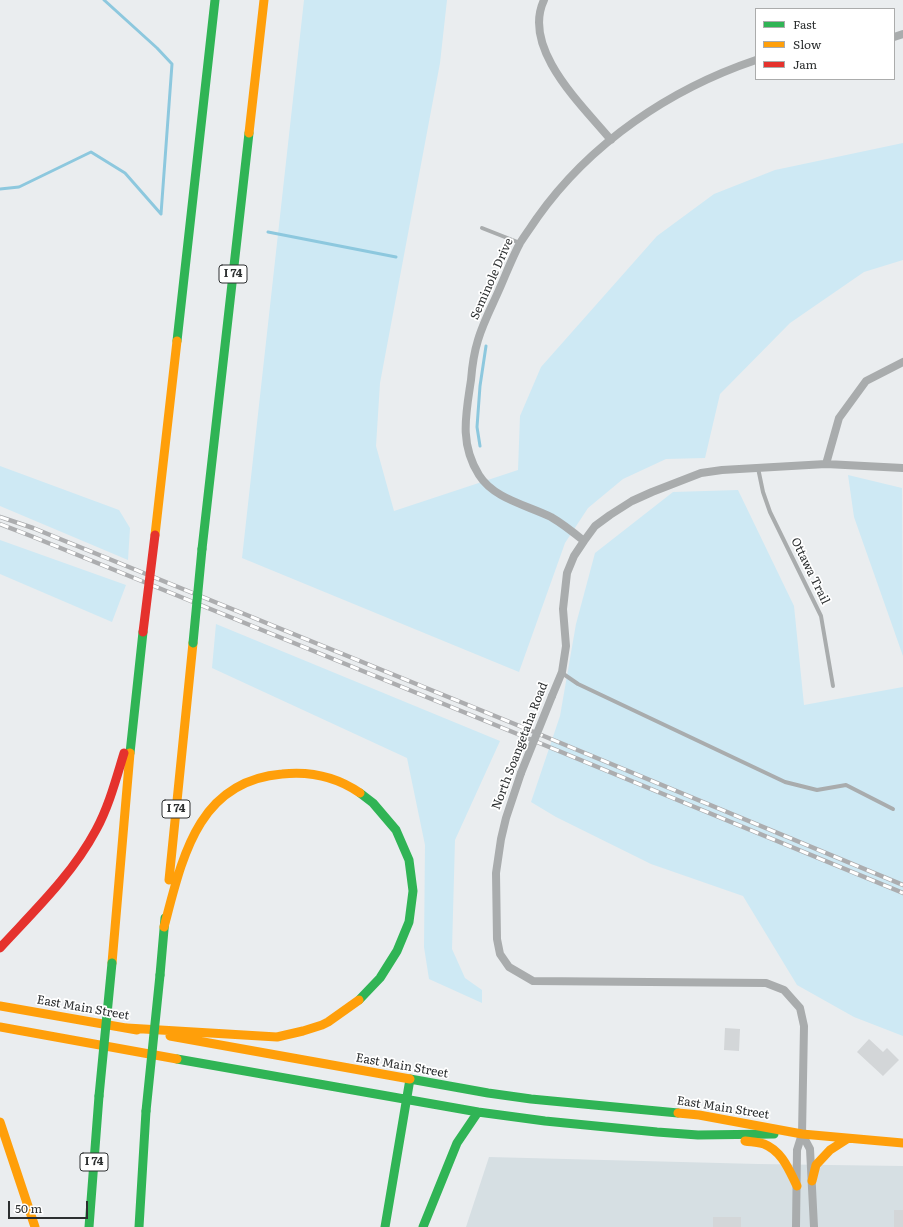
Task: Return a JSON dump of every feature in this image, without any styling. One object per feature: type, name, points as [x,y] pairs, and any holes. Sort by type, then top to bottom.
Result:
[{"type":"main road","name":"I 74","points":[[89,1227],[99,1096],[132,727],[215,0]]},
{"type":"main road","name":"I 74","points":[[139,1227],[144,1170],[146,1111],[192,643],[264,0]]},
{"type":"main road","points":[[0,948],[63,878],[85,850],[109,801],[132,727]]},
{"type":"main road","points":[[127,1028],[277,1037],[296,1033],[327,1022],[359,1001],[373,987],[396,957],[409,923],[413,903],[411,866],[405,848],[382,811],[366,796],[349,785],[330,777],[308,773],[288,773],[269,776],[252,781],[236,789],[220,800],[204,817],[181,862],[164,926]]},
{"type":"main road","name":"East Main Street","points":[[0,1006],[488,1093],[531,1099],[700,1115],[802,1134],[903,1143]]},
{"type":"main road","name":"East Main Street","points":[[0,1027],[407,1100],[478,1112],[552,1122],[698,1135],[802,1134]]},
{"type":"main road","points":[[385,1227],[410,1079]]},
{"type":"main road","points":[[423,1227],[457,1143],[478,1112]]},
{"type":"main road","points":[[0,1122],[35,1227]]},
{"type":"main road","points":[[698,1135],[762,1143],[770,1146],[780,1155],[788,1166],[797,1186]]},
{"type":"main road","points":[[812,1181],[816,1165],[830,1150],[847,1139]]},
{"type":"main road","points":[[144,1170],[145,1227]]},
{"type":"street","points":[[544,0],[540,19],[540,32],[547,56],[560,78],[611,140]]},
{"type":"street","name":"Seminole Drive","points":[[584,541],[565,526],[550,517],[499,494],[488,486],[479,476],[472,462],[466,444],[465,419],[478,340],[520,243],[545,207],[563,185],[611,140],[646,112],[698,83],[755,60]]},
{"type":"street","points":[[826,464],[839,418],[866,381],[903,362]]},
{"type":"street","name":"North Soangetaha Road","points":[[802,1134],[804,1026],[800,1008],[784,990],[766,983],[533,981],[509,967],[500,954],[497,939],[496,873],[501,839],[506,818],[521,773],[562,672],[566,646],[563,609],[567,573],[574,556],[595,526],[632,501],[702,473],[758,467],[826,464],[903,468]]},
{"type":"street","points":[[802,1134],[810,1149],[814,1227]]},
{"type":"street","points":[[796,1227],[797,1150],[802,1134]]},
{"type":"lane","points":[[482,228],[520,243]]},
{"type":"lane","name":"Ottawa Trail","points":[[758,467],[770,512],[821,616],[833,686]]},
{"type":"lane","points":[[562,672],[578,684],[785,782],[817,790],[846,785],[893,809]]},
{"type":"shaded area","points":[[304,0],[447,0],[440,63],[380,383],[376,446],[394,511],[518,470],[520,416],[541,367],[657,236],[714,194],[775,170],[903,143],[903,260],[864,272],[790,323],[720,394],[705,458],[666,459],[623,479],[588,508],[565,543],[519,672],[242,558]]},
{"type":"shaded area","points":[[0,466],[119,510],[130,528],[128,560],[0,506]]},
{"type":"shaded area","points":[[848,475],[902,488],[903,656],[854,517]]},
{"type":"shaded area","points":[[738,490],[794,606],[804,705],[903,687],[903,1036],[854,1017],[797,985],[743,896],[651,864],[556,817],[531,802],[560,716],[576,624],[595,553],[673,492]]},
{"type":"shaded area","points":[[0,540],[126,585],[112,622],[0,574]]},
{"type":"shaded area","points":[[216,624],[500,741],[455,840],[452,949],[465,978],[482,990],[482,1003],[429,979],[424,947],[425,845],[407,758],[212,668]]},
{"type":"shaded area","points":[[489,1157],[903,1166],[903,1227],[466,1227]]},
{"type":"building","points":[[725,1028],[740,1029],[739,1051],[724,1050]]},
{"type":"building","points":[[869,1039],[883,1052],[887,1048],[899,1060],[883,1076],[857,1052]]},
{"type":"building","points":[[894,1210],[903,1210],[903,1227],[894,1227]]},
{"type":"building","points":[[713,1217],[741,1217],[741,1227],[713,1227]]},
{"type":"waterway","points":[[104,0],[157,48],[172,64],[161,214]]},
{"type":"waterway","points":[[0,189],[19,187],[91,152],[125,173],[161,214]]},
{"type":"waterway","points":[[268,232],[396,257]]},
{"type":"waterway","points":[[480,446],[477,427],[480,386],[486,346]]},
{"type":"railway","points":[[0,517],[33,528],[522,727],[903,885]]},
{"type":"railway","points":[[0,524],[520,735],[903,893]]},
{"type":"traffic: fast","points":[[177,341],[215,0]]},
{"type":"traffic: fast","points":[[202,549],[249,133]]},
{"type":"traffic: fast","points":[[193,643],[202,549]]},
{"type":"traffic: fast","points":[[130,753],[143,632]]},
{"type":"traffic: fast","points":[[359,1000],[380,978],[397,951],[409,922],[413,891],[409,860],[396,830],[373,803],[360,793]]},
{"type":"traffic: fast","points":[[160,975],[165,918]]},
{"type":"traffic: fast","points":[[99,1096],[112,963]]},
{"type":"traffic: fast","points":[[146,1111],[160,975]]},
{"type":"traffic: fast","points":[[177,1059],[478,1112]]},
{"type":"traffic: fast","points":[[410,1079],[531,1099],[678,1113]]},
{"type":"traffic: fast","points":[[385,1227],[410,1079]]},
{"type":"traffic: fast","points":[[89,1227],[99,1096]]},
{"type":"traffic: fast","points":[[139,1227],[146,1111]]},
{"type":"traffic: fast","points":[[478,1112],[545,1121],[657,1132],[698,1135],[774,1134]]},
{"type":"traffic: fast","points":[[423,1227],[457,1143],[478,1112]]},
{"type":"traffic: slow","points":[[249,133],[264,0]]},
{"type":"traffic: slow","points":[[155,535],[177,341]]},
{"type":"traffic: slow","points":[[169,880],[193,643]]},
{"type":"traffic: slow","points":[[112,963],[130,753]]},
{"type":"traffic: slow","points":[[164,927],[178,875],[198,828],[212,808],[230,791],[253,780],[282,774],[303,773],[333,779],[360,793]]},
{"type":"traffic: slow","points":[[127,1028],[277,1037],[322,1025],[359,1000]]},
{"type":"traffic: slow","points":[[0,1006],[137,1030]]},
{"type":"traffic: slow","points":[[0,1027],[177,1059]]},
{"type":"traffic: slow","points":[[170,1036],[410,1079]]},
{"type":"traffic: slow","points":[[678,1113],[699,1115],[802,1134],[903,1143]]},
{"type":"traffic: slow","points":[[0,1122],[35,1227]]},
{"type":"traffic: slow","points":[[812,1181],[816,1165],[830,1150],[847,1139]]},
{"type":"traffic: slow","points":[[745,1141],[764,1144],[776,1151],[788,1168],[797,1186]]},
{"type":"traffic: jam","points":[[143,632],[155,535]]},
{"type":"traffic: jam","points":[[0,948],[52,892],[76,862],[96,830],[105,812],[124,753]]}]
